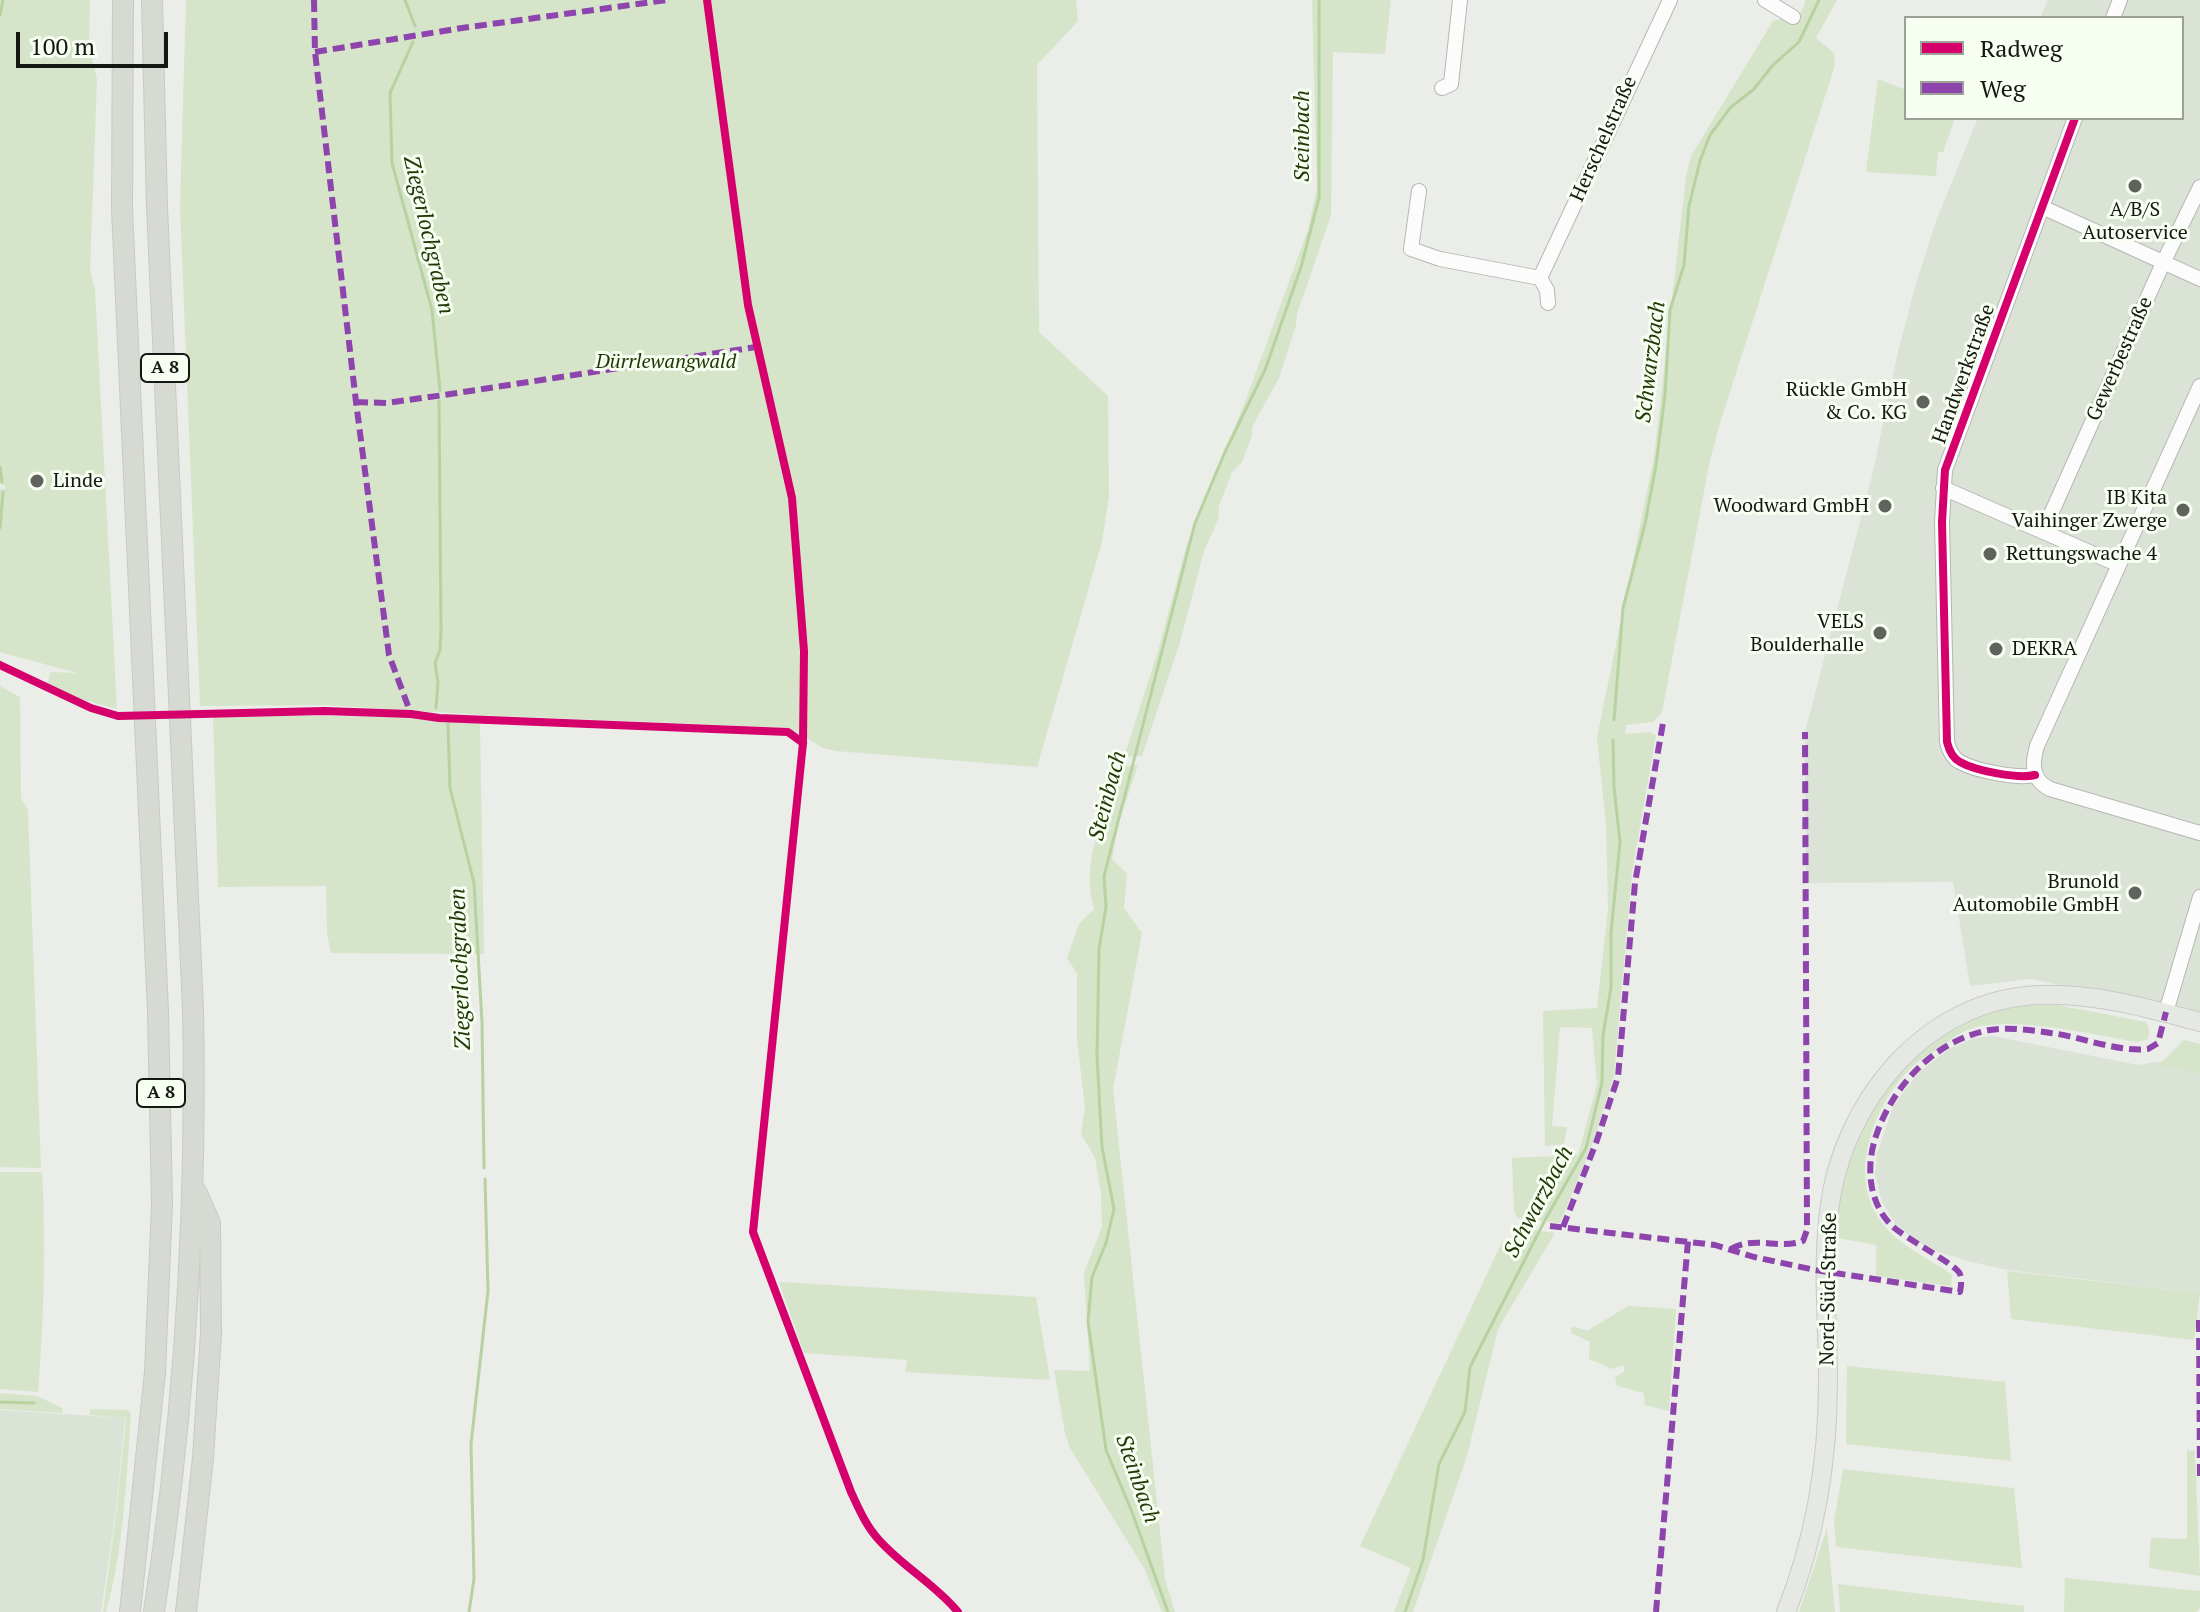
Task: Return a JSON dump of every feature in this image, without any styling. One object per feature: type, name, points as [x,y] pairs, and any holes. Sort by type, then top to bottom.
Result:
[{"type":"highway","name":"A 8","points":[[123,0],[122,209],[162,1177],[155,1372],[130,1612]]},
{"type":"highway","name":"A 8","points":[[152,0],[157,207],[193,1009],[194,1186],[184,1354],[154,1612]]},
{"type":"highway","name":"A 8","points":[[186,1612],[205,1444],[211,1333],[210,1223],[194,1186]]},
{"type":"main road","name":"Nord-Süd-Straße","points":[[1786,1612],[1806,1556],[1822,1485],[1828,1414],[1826,1251],[1833,1186],[1848,1137],[1873,1091],[1897,1062],[1922,1040],[1960,1016],[2020,996],[2090,997],[2200,1022]]},
{"type":"street","points":[[1442,88],[1451,84],[1460,0]]},
{"type":"street","name":"Herschelstraße","points":[[1540,278],[1670,0]]},
{"type":"street","points":[[1765,0],[1793,17]]},
{"type":"street","name":"Handwerkstraße","points":[[2074,120],[1945,470],[1942,522],[1946,726],[1950,752],[1961,763],[2018,777],[2035,775],[2045,786],[2067,795],[2200,833]]},
{"type":"street","name":"Gewerbestraße","points":[[2043,532],[2200,187]]},
{"type":"street","points":[[1419,191],[1411,249],[1440,259],[1540,278],[1547,290],[1548,303]]},
{"type":"street","points":[[2042,207],[2200,279]]},
{"type":"street","points":[[2035,775],[2033,763],[2037,746],[2200,386]]},
{"type":"street","points":[[1943,488],[2119,565]]},
{"type":"street","points":[[2166,1012],[2200,897]]},
{"type":"shaded area","points":[[2048,0],[2200,0],[2200,1021],[2099,993],[2031,979],[1970,986],[1953,882],[1806,883],[1805,732],[1873,472],[1915,287],[1936,221],[1977,120],[2184,120],[2184,16],[2041,16]]},
{"type":"shaded area","points":[[1993,1036],[2138,1065],[2157,1062],[2200,1064],[2200,1293],[2008,1270],[1972,1262],[1932,1250],[1895,1223],[1882,1202],[1875,1175],[1877,1153],[1894,1105],[1919,1072],[1949,1049],[1974,1038]]},
{"type":"shaded area","points":[[0,1410],[125,1418],[101,1612],[0,1612]]},
{"type":"green space","points":[[0,0],[90,0],[89,45],[97,80],[90,270],[95,290],[117,709],[74,697],[47,684],[51,672],[77,673],[0,652],[0,489],[5,489],[5,485],[0,484]]},
{"type":"green space","name":"Dürrlewangwald","points":[[186,0],[1076,0],[1078,21],[1037,65],[1039,332],[1108,396],[1109,496],[1102,542],[1037,767],[836,751],[823,748],[790,728],[325,705],[200,706],[180,206]]},
{"type":"green space","points":[[1312,0],[1391,0],[1385,54],[1333,52],[1331,215],[1279,378],[1252,427],[1252,436],[1242,462],[1232,472],[1219,506],[1218,520],[1204,551],[1180,642],[1142,756],[1124,757],[1158,651],[1187,544],[1247,397],[1308,230],[1317,188]]},
{"type":"green space","points":[[1806,0],[1837,0],[1816,38],[1834,53],[1835,65],[1710,460],[1662,712],[1653,722],[1626,725],[1625,734],[1649,732],[1656,735],[1632,873],[1614,1076],[1593,1142],[1560,1223],[1518,1218],[1514,1213],[1512,1158],[1578,1155],[1597,1085],[1592,1028],[1560,1027],[1552,1126],[1567,1127],[1564,1144],[1545,1146],[1543,1011],[1597,1008],[1608,910],[1606,824],[1597,738],[1654,457],[1686,177],[1691,156],[1773,21],[1801,12]]},
{"type":"green space","points":[[1878,79],[1904,89],[1904,120],[1954,120],[1943,152],[1938,152],[1936,176],[1866,172]]},
{"type":"green space","points":[[0,686],[20,697],[21,798],[28,810],[41,1168],[0,1167]]},
{"type":"green space","points":[[213,715],[410,717],[480,724],[484,954],[331,953],[327,934],[326,886],[218,887]]},
{"type":"green space","points":[[1138,765],[1119,822],[1112,859],[1127,874],[1124,908],[1142,933],[1113,1089],[1165,1579],[1175,1612],[1162,1612],[1144,1568],[1070,1448],[1054,1370],[1090,1371],[1084,1273],[1102,1227],[1101,1193],[1095,1158],[1081,1134],[1085,1108],[1077,1039],[1077,973],[1067,958],[1079,924],[1094,909],[1090,891],[1092,855],[1120,767]]},
{"type":"green space","points":[[2052,1004],[2146,1022],[2150,1032],[2147,1040],[2136,1042],[2032,1025],[1990,1025],[1961,1033],[1915,1064],[1888,1097],[1871,1134],[1865,1173],[1868,1192],[1874,1210],[1889,1231],[1952,1275],[1951,1286],[1876,1276],[1876,1245],[1833,1237],[1838,1179],[1854,1135],[1904,1060],[1964,1021],[2007,1006]]},
{"type":"green space","points":[[2184,1040],[2200,1044],[2200,1074],[2159,1065]]},
{"type":"green space","points":[[0,1172],[42,1172],[44,1282],[38,1392],[0,1389]]},
{"type":"green space","points":[[1534,1230],[1555,1233],[1498,1329],[1467,1456],[1413,1612],[1394,1612],[1411,1568],[1360,1546],[1502,1242],[1526,1247]]},
{"type":"green space","points":[[2007,1271],[2200,1293],[2194,1340],[2011,1319]]},
{"type":"green space","points":[[779,1282],[1036,1297],[1050,1380],[905,1372],[907,1360],[804,1353]]},
{"type":"green space","points":[[1628,1306],[1676,1309],[1669,1411],[1645,1405],[1644,1393],[1617,1386],[1615,1377],[1625,1371],[1623,1365],[1613,1369],[1589,1359],[1590,1342],[1571,1333],[1572,1326],[1587,1331]]},
{"type":"green space","points":[[1847,1366],[2005,1382],[2011,1461],[1846,1444]]},
{"type":"green space","points":[[0,1393],[37,1396],[62,1408],[63,1413],[0,1409]]},
{"type":"green space","points":[[90,1409],[128,1410],[131,1415],[121,1539],[106,1612],[103,1612],[126,1418],[90,1415]]},
{"type":"green space","points":[[2187,1450],[2195,1451],[2200,1576],[2149,1568],[2151,1538],[2187,1539]]},
{"type":"green space","points":[[1843,1469],[2014,1488],[2022,1568],[1836,1547],[1834,1522]]},
{"type":"green space","points":[[1827,1528],[1835,1612],[1799,1612]]},
{"type":"green space","points":[[2065,1578],[2200,1591],[2200,1608],[2196,1612],[2064,1612]]},
{"type":"green space","points":[[1838,1584],[2024,1606],[2024,1612],[1840,1612]]},
{"type":"waterway","points":[[0,15],[3,0]]},
{"type":"waterway","name":"Ziegerlochgraben","points":[[405,0],[415,26]]},
{"type":"waterway","name":"Steinbach","points":[[1168,1612],[1106,1450],[1088,1322],[1092,1277],[1106,1243],[1114,1209],[1102,1147],[1097,1056],[1099,949],[1106,907],[1104,876],[1195,523],[1265,370],[1301,267],[1319,198],[1319,0]]},
{"type":"waterway","name":"Schwarzbach","points":[[1614,720],[1623,608],[1645,524],[1656,465],[1665,395],[1670,310],[1684,265],[1689,206],[1700,161],[1710,135],[1731,107],[1753,90],[1773,65],[1799,42],[1819,0]]},
{"type":"waterway","name":"Ziegerlochgraben","points":[[413,42],[390,93],[392,163],[432,310],[440,391]]},
{"type":"waterway","name":"Ziegerlochgraben","points":[[436,708],[438,682],[435,663],[440,650],[441,629],[439,401]]},
{"type":"waterway","points":[[0,467],[2,482]]},
{"type":"waterway","points":[[0,528],[3,492]]},
{"type":"waterway","name":"Ziegerlochgraben","points":[[448,724],[450,788],[474,883],[482,1022],[484,1168]]},
{"type":"waterway","name":"Schwarzbach","points":[[1405,1612],[1423,1560],[1439,1464],[1465,1412],[1470,1367],[1545,1220],[1586,1148],[1602,1083],[1603,1035],[1611,988],[1611,933],[1620,842],[1613,740]]},
{"type":"waterway","name":"Ziegerlochgraben","points":[[469,1612],[474,1579],[471,1444],[488,1291],[485,1179]]},
{"type":"waterway","points":[[0,1402],[34,1403]]},
{"type":"marked path","points":[[314,0],[315,52],[389,655],[411,714]]},
{"type":"marked path","points":[[315,52],[667,0]]},
{"type":"marked path","points":[[356,402],[386,403],[756,347]]},
{"type":"marked path","points":[[1563,1227],[1618,1077],[1635,883],[1663,723]]},
{"type":"marked path","points":[[1731,1249],[1749,1243],[1803,1241],[1807,1230],[1805,732]]},
{"type":"marked path","points":[[1550,1226],[1715,1245],[1815,1270],[1960,1292],[1960,1274],[1891,1225],[1873,1193],[1870,1169],[1873,1145],[1885,1115],[1906,1081],[1920,1066],[1952,1043],[1990,1030],[2036,1031],[2099,1044],[2148,1049],[2158,1043],[2166,1012]]},
{"type":"marked path","points":[[1656,1612],[1688,1241]]},
{"type":"marked path","points":[[2199,1320],[2200,1477]]},
{"type":"cycle path","points":[[707,0],[748,305],[792,498],[804,651],[803,743],[753,1232],[863,1517],[888,1550],[958,1612]]},
{"type":"cycle path","points":[[2035,775],[2008,775],[1967,765],[1951,754],[1947,742],[1942,522],[1945,470],[2074,120]]},
{"type":"cycle path","points":[[0,665],[91,708],[118,716],[324,711],[411,714],[439,718],[788,732],[803,743]]},
{"type":"place","name":"A/B/S Autoservice","points":[[2135,186]]},
{"type":"place","name":"Rückle GmbH & Co. KG","points":[[1923,402]]},
{"type":"place","name":"Linde","points":[[37,481]]},
{"type":"place","name":"Woodward GmbH","points":[[1885,506]]},
{"type":"place","name":"IB Kita Vaihinger Zwerge","points":[[2183,510]]},
{"type":"place","name":"Rettungswache 4","points":[[1990,554]]},
{"type":"place","name":"VELS Boulderhalle","points":[[1880,633]]},
{"type":"place","name":"DEKRA","points":[[1996,649]]},
{"type":"place","name":"Brunold Automobile GmbH","points":[[2135,893]]}]
